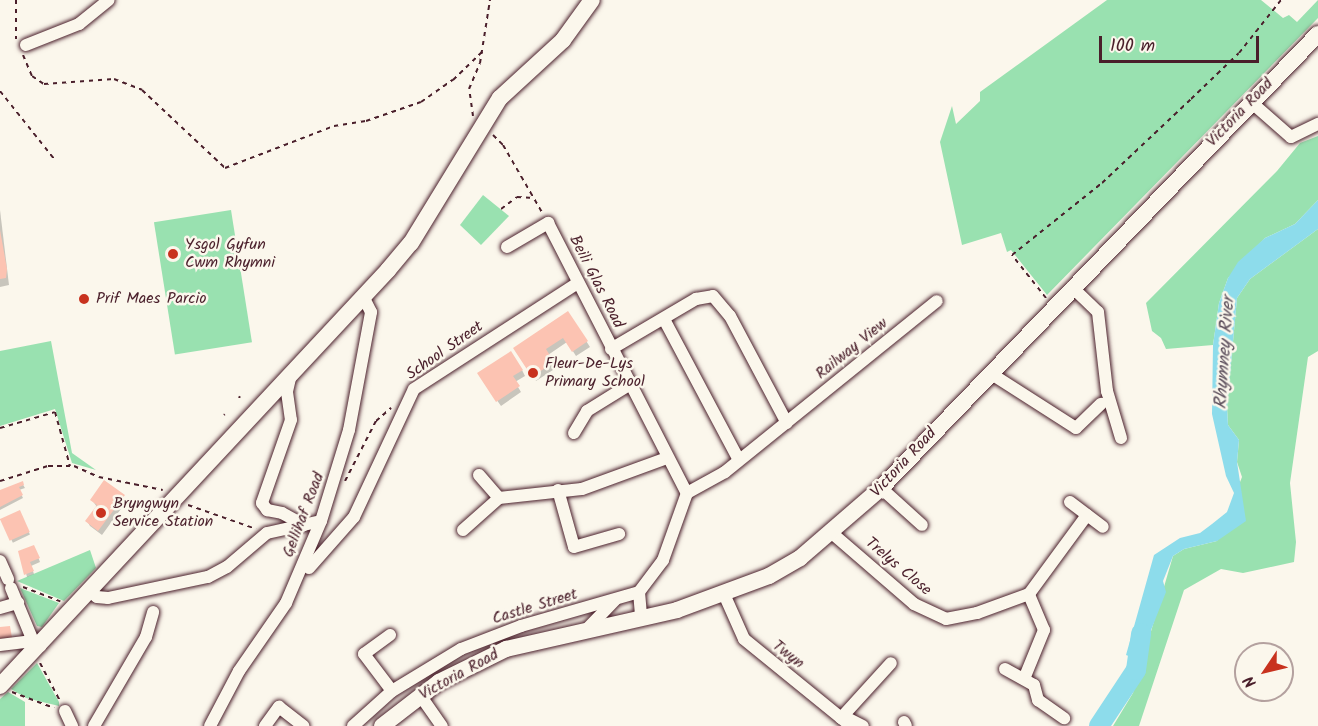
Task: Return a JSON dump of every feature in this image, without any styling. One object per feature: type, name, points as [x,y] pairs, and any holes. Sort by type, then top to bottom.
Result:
[{"type":"main road","points":[[1,685],[37,649],[411,243],[500,98],[563,40],[592,0]]},
{"type":"main road","name":"Victoria Road","points":[[382,726],[420,695],[506,649],[589,627],[641,617],[724,594],[770,576],[832,534],[881,488],[990,372],[1318,34]]},
{"type":"street","points":[[26,45],[79,24],[110,0]]},
{"type":"street","points":[[1251,102],[1291,137],[1297,137],[1318,124]]},
{"type":"street","name":"Beili Glas Road","points":[[507,247],[548,223],[629,385],[687,493]]},
{"type":"street","name":"School Street","points":[[309,568],[354,517],[414,389],[578,283]]},
{"type":"street","points":[[1072,287],[1098,312],[1107,391],[1121,438]]},
{"type":"street","name":"Gellihaf Road","points":[[210,726],[238,671],[286,603],[321,521],[349,430],[371,312],[363,296]]},
{"type":"street","points":[[611,349],[665,321],[696,299],[713,296],[730,316],[788,423]]},
{"type":"street","name":"Railway View","points":[[687,493],[740,460],[937,301]]},
{"type":"street","points":[[665,321],[740,460]]},
{"type":"street","points":[[990,372],[1076,428],[1101,404]]},
{"type":"street","points":[[291,374],[287,392],[291,420],[286,441],[265,485],[262,503],[267,510],[304,525]]},
{"type":"street","points":[[574,433],[587,411],[629,385]]},
{"type":"street","points":[[463,530],[499,498],[582,489],[608,482],[667,458]]},
{"type":"street","points":[[479,475],[499,498]]},
{"type":"street","points":[[881,488],[922,525]]},
{"type":"street","points":[[558,490],[574,547],[619,534]]},
{"type":"street","points":[[641,617],[639,592],[663,560],[687,493]]},
{"type":"street","points":[[1070,502],[1104,527]]},
{"type":"street","points":[[1029,682],[1044,630],[1029,594],[1087,515]]},
{"type":"street","points":[[90,591],[97,597],[108,598],[208,577],[227,567],[267,533],[321,521]]},
{"type":"street","name":"Trelys Close","points":[[832,534],[914,604],[946,619],[977,613],[1029,594]]},
{"type":"street","points":[[0,645],[37,649],[12,584],[1,564]]},
{"type":"street","name":"Castle Street","points":[[353,726],[392,691],[460,649],[639,592]]},
{"type":"street","name":"Twyn","points":[[724,594],[744,639],[846,722],[849,716],[863,726]]},
{"type":"street","points":[[589,627],[618,597]]},
{"type":"street","points":[[0,608],[18,603]]},
{"type":"street","points":[[94,726],[146,637],[153,612]]},
{"type":"street","points":[[390,635],[364,654],[392,691]]},
{"type":"street","points":[[846,722],[891,663]]},
{"type":"street","points":[[1005,669],[1029,682],[1038,700],[1064,718]]},
{"type":"street","points":[[420,695],[442,726]]},
{"type":"street","points":[[265,726],[279,707],[303,726]]},
{"type":"street","points":[[65,711],[72,726]]},
{"type":"path","points":[[16,0],[15,37],[38,81],[84,84],[114,79],[142,90],[225,168],[313,133],[366,121],[421,102],[453,80],[483,51]]},
{"type":"path","points":[[474,120],[469,89],[483,51],[490,0]]},
{"type":"path","points":[[1053,307],[1012,255],[1102,183],[1191,99],[1239,53],[1281,0]]},
{"type":"path","points":[[0,91],[55,160]]},
{"type":"path","points":[[487,129],[503,144],[548,223]]},
{"type":"path","points":[[501,209],[517,197],[534,198]]},
{"type":"path","points":[[329,498],[349,476],[376,421],[414,389]]},
{"type":"path","points":[[0,428],[55,412],[70,466]]},
{"type":"path","points":[[0,480],[48,466],[70,466],[177,496],[184,504],[267,533]]},
{"type":"path","points":[[12,584],[64,605]]},
{"type":"path","points":[[37,649],[65,711]]},
{"type":"path","points":[[1,685],[25,700],[65,711]]},
{"type":"green space","points":[[1107,0],[1261,0],[1283,18],[1289,15],[1297,22],[1318,0],[1318,18],[1047,295],[1011,250],[1007,252],[1001,233],[962,245],[940,142],[952,106],[956,124],[980,101],[980,92]]},
{"type":"green space","points":[[1318,136],[1318,200],[1295,224],[1265,238],[1228,278],[1219,303],[1213,345],[1166,349],[1161,338],[1152,331],[1146,303],[1277,171],[1300,143]]},
{"type":"green space","points":[[483,195],[509,216],[481,245],[460,225]]},
{"type":"green space","points":[[231,210],[252,342],[175,355],[154,222]]},
{"type":"green space","points":[[1318,229],[1318,351],[1308,357],[1290,483],[1296,542],[1294,562],[1243,573],[1221,569],[1184,590],[1139,726],[1113,726],[1133,693],[1173,556],[1184,549],[1217,541],[1242,477],[1237,462],[1239,440],[1228,425],[1227,407],[1237,298],[1250,279]]},
{"type":"green space","points":[[51,341],[72,453],[96,470],[72,463],[55,409],[0,426],[0,351]]},
{"type":"green space","points":[[90,550],[96,568],[64,601],[17,581]]},
{"type":"green space","points":[[20,588],[59,603],[42,627],[37,626]]},
{"type":"green space","points":[[37,663],[59,702],[59,706],[26,698],[11,689]]},
{"type":"green space","points":[[8,692],[25,702],[25,726],[0,726],[0,699]]},
{"type":"water","points":[[1318,200],[1318,229],[1250,279],[1237,298],[1227,407],[1228,425],[1239,440],[1237,462],[1246,521],[1217,541],[1184,549],[1173,556],[1163,581],[1166,592],[1146,643],[1144,662],[1126,655],[1154,555],[1180,538],[1200,533],[1212,524],[1227,512],[1234,493],[1226,476],[1212,414],[1213,345],[1219,303],[1228,278],[1238,262],[1265,238],[1295,224]]},
{"type":"building","points":[[0,230],[7,269],[6,278],[0,279]]},
{"type":"building","points":[[568,311],[588,341],[572,352],[563,338],[546,349],[554,362],[532,377],[513,348]]},
{"type":"building","points":[[511,351],[523,370],[513,376],[520,386],[496,402],[477,373]]},
{"type":"building","name":"Bryngwyn Service Station","points":[[104,480],[125,495],[98,531],[85,521],[97,505],[90,500]]},
{"type":"building","points":[[23,481],[24,485],[19,487],[23,495],[0,507],[0,490]]},
{"type":"building","points":[[20,510],[30,532],[10,541],[0,519]]},
{"type":"building","points":[[34,545],[40,558],[30,562],[34,571],[24,575],[18,551]]},
{"type":"building","points":[[10,626],[12,638],[0,640],[0,627]]},
{"type":"waterway","name":"Rhymney River","points":[[1099,726],[1136,670],[1141,633]]},
{"type":"place","name":"Ysgol Gyfun Cwm Rhymni","points":[[173,254]]},
{"type":"place","name":"Prif Maes Parcio","points":[[84,299]]},
{"type":"place","name":"Fleur-De-Lys Primary School","points":[[533,373]]},
{"type":"place","name":"Bryngwyn Service Station","points":[[101,513]]}]
